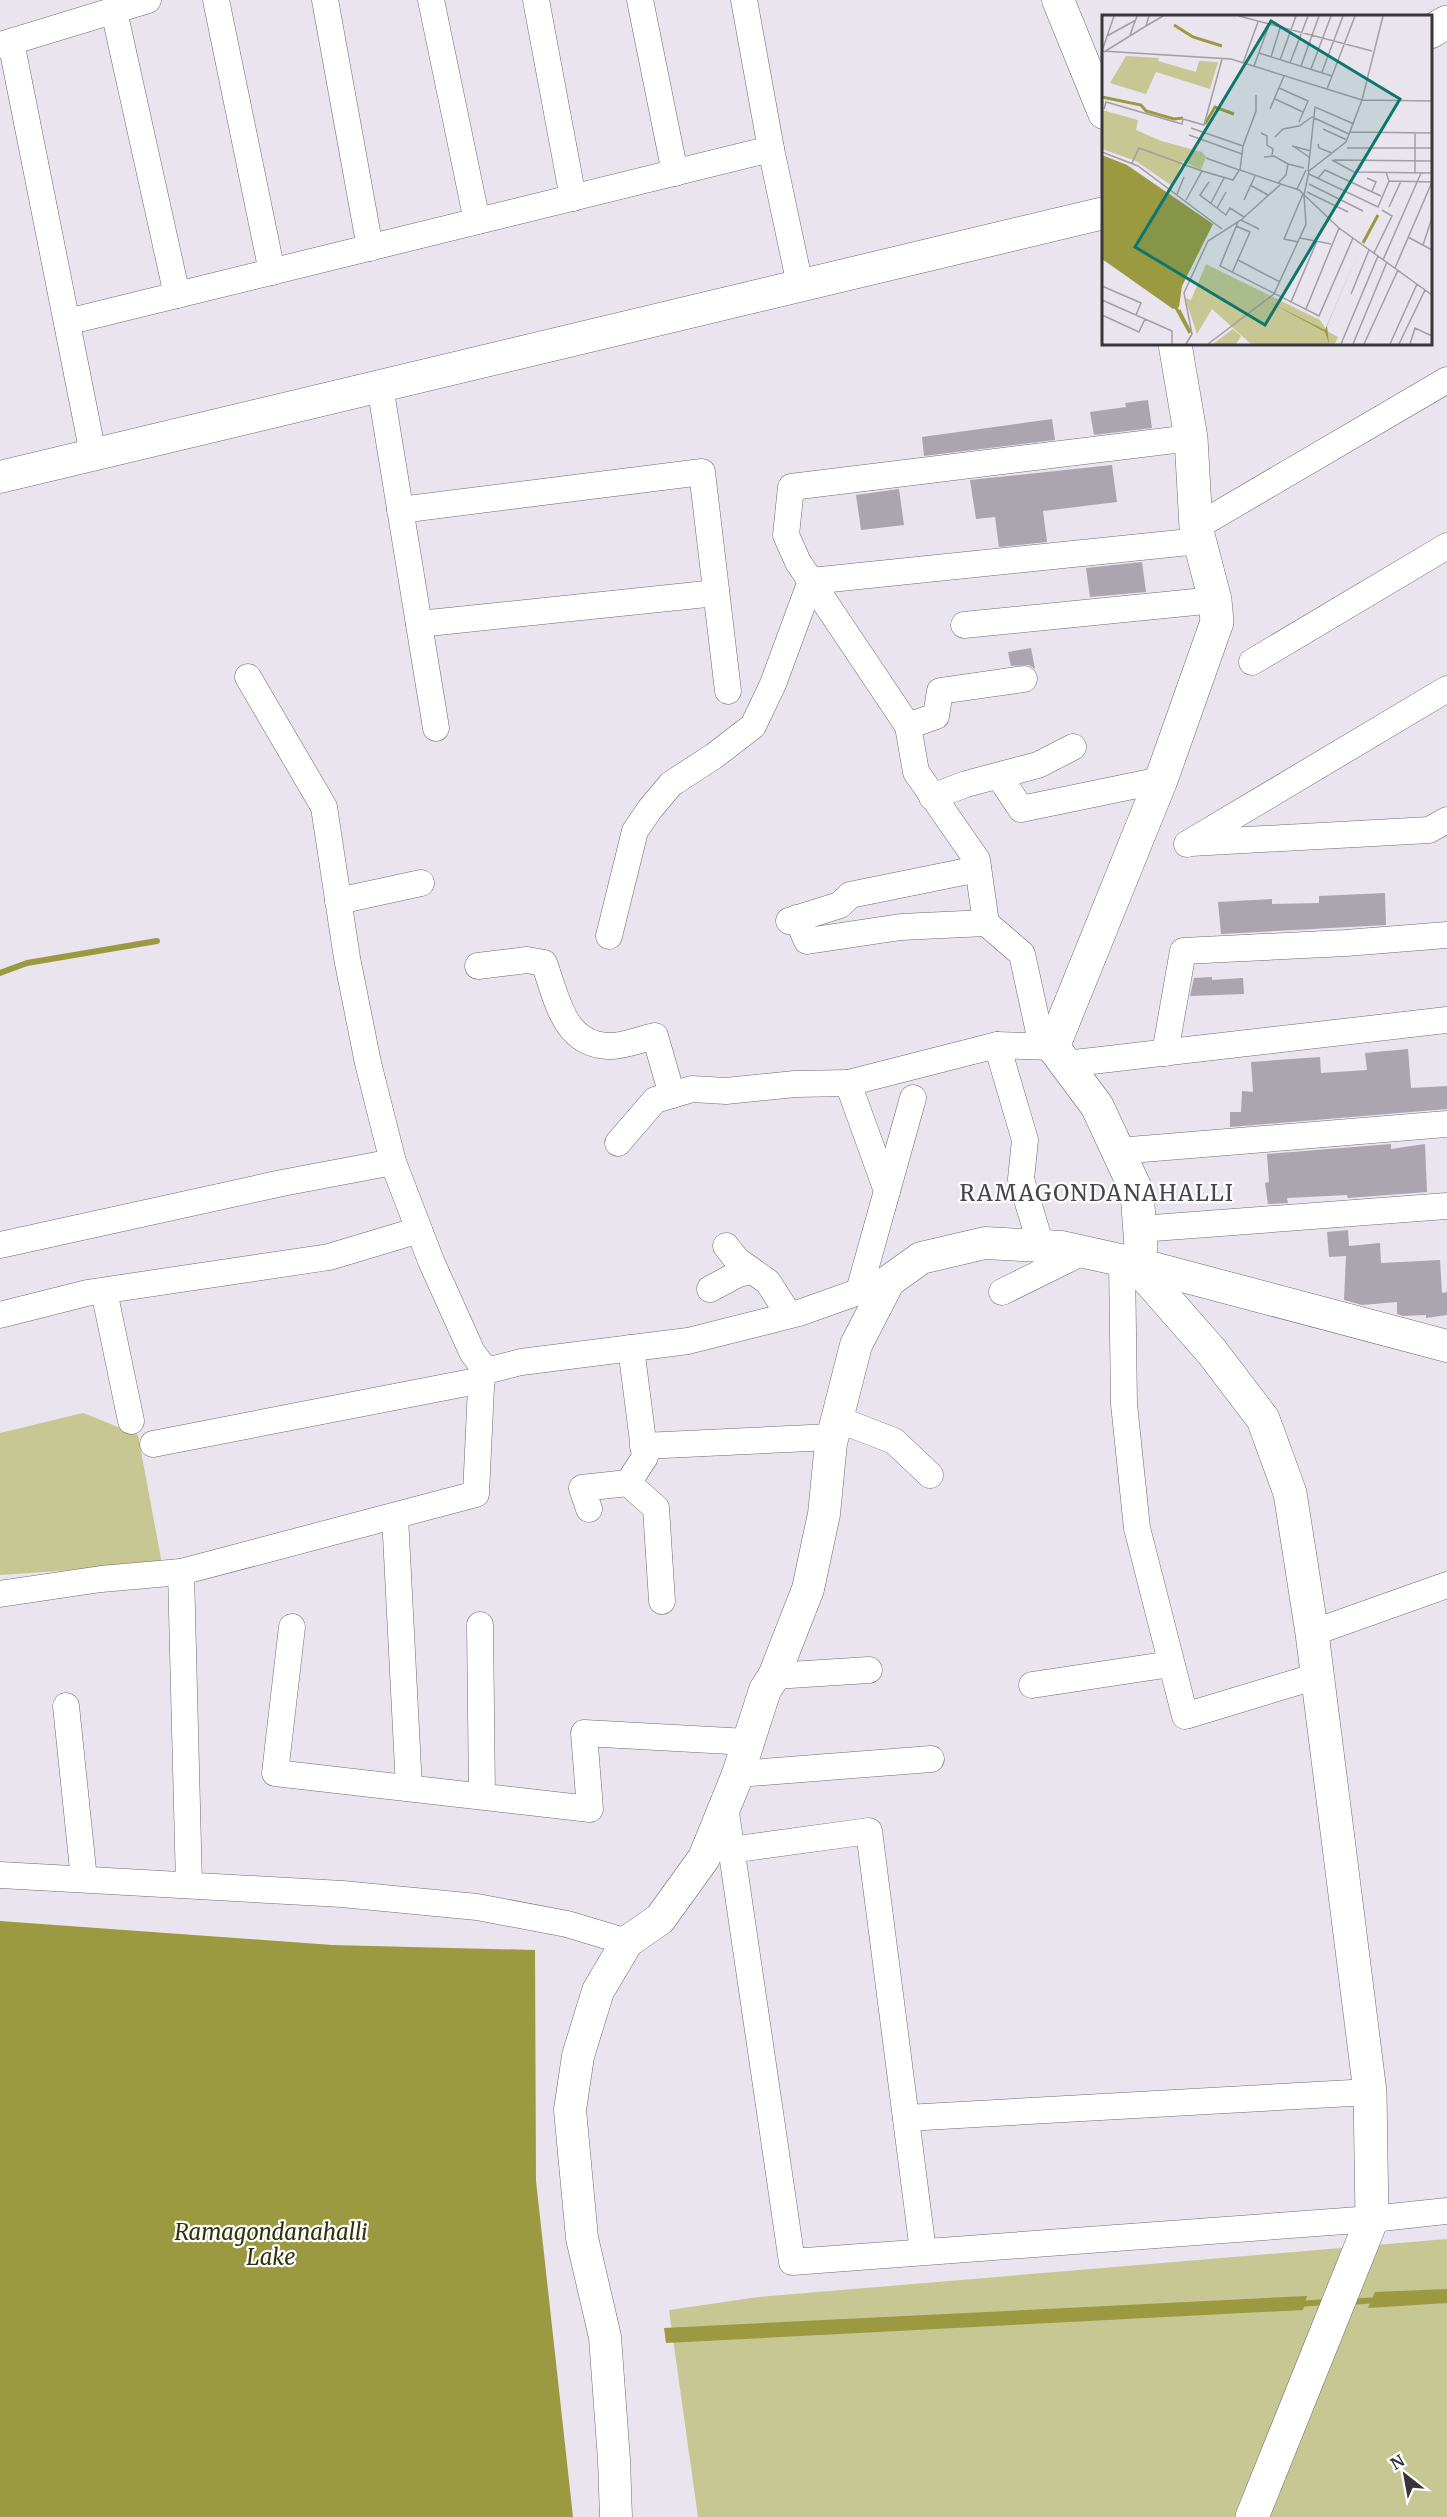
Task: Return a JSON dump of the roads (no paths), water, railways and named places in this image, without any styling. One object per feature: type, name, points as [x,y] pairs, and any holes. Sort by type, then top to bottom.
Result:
[{"type":"main road","points":[[1432,31],[1447,22]]},
{"type":"main road","points":[[1174,345],[1191,438],[1198,534],[1215,600],[1217,622],[1161,780],[1054,1052],[1097,1106],[1137,1192],[1142,1247],[1128,1262],[1212,1352],[1263,1419],[1290,1493],[1312,1633],[1370,2092],[1372,2219],[1252,2517]]},
{"type":"street","points":[[93,454],[67,322],[6,44],[98,9],[148,0]]},
{"type":"street","points":[[216,0],[272,272]]},
{"type":"street","points":[[325,0],[370,248]]},
{"type":"street","points":[[431,0],[477,221]]},
{"type":"street","points":[[536,0],[573,198]]},
{"type":"street","points":[[640,0],[675,172]]},
{"type":"street","points":[[744,0],[771,149],[800,285]]},
{"type":"street","points":[[1058,0],[1102,108]]},
{"type":"street","points":[[98,9],[177,295]]},
{"type":"street","points":[[67,322],[771,149]]},
{"type":"street","points":[[0,477],[1102,213]]},
{"type":"street","points":[[811,581],[1198,534],[1447,380]]},
{"type":"street","points":[[380,386],[436,728]]},
{"type":"street","points":[[1054,1052],[1022,954],[986,923],[977,860],[916,772],[908,726],[798,562],[786,535],[791,487],[1191,438]]},
{"type":"street","points":[[400,510],[702,472],[728,691]]},
{"type":"street","points":[[1252,662],[1447,546]]},
{"type":"street","points":[[609,936],[634,831],[671,784],[714,756],[753,726],[773,684],[811,581]]},
{"type":"street","points":[[419,624],[716,593]]},
{"type":"street","points":[[964,625],[1215,600]]},
{"type":"street","points":[[0,1594],[101,1579],[181,1572],[476,1494],[482,1373],[418,1230],[393,1162],[366,1051],[347,958],[324,807],[248,677]]},
{"type":"street","points":[[908,726],[936,716],[940,691],[1024,679]]},
{"type":"street","points":[[1447,689],[1187,844],[1429,830],[1447,820]]},
{"type":"street","points":[[932,797],[966,784],[1038,765],[1073,747]]},
{"type":"street","points":[[999,776],[1021,809],[1161,780]]},
{"type":"street","points":[[978,869],[850,895],[840,905],[793,919],[807,941],[901,927],[986,923]]},
{"type":"street","points":[[338,901],[421,883]]},
{"type":"street","points":[[1165,1053],[1183,951],[1346,943],[1447,935]]},
{"type":"street","points":[[478,966],[527,960],[544,963],[568,1026],[582,1039],[609,1046],[655,1036],[672,1095]]},
{"type":"street","points":[[618,1143],[655,1100],[692,1089],[726,1091],[795,1084],[848,1083],[997,1045],[1054,1052],[1165,1053],[1447,1020]]},
{"type":"street","points":[[997,1045],[1025,1140],[1021,1179],[1041,1246]]},
{"type":"street","points":[[848,1083],[886,1191]]},
{"type":"street","points":[[859,1291],[913,1098]]},
{"type":"street","points":[[1118,1151],[1447,1124]]},
{"type":"street","points":[[0,1245],[393,1162]]},
{"type":"street","points":[[1140,1229],[1447,1206]]},
{"type":"street","points":[[0,1315],[104,1291],[329,1257],[418,1230]]},
{"type":"street","points":[[153,1444],[482,1373],[521,1362],[688,1341],[789,1315],[889,1281],[921,1257],[985,1243],[1062,1247],[1128,1262],[1447,1346]]},
{"type":"street","points":[[726,1246],[737,1260],[768,1282],[789,1315]]},
{"type":"street","points":[[1002,1292],[1083,1252]]},
{"type":"street","points":[[1128,1262],[1124,1404],[1137,1528],[1185,1716],[1317,1676]]},
{"type":"street","points":[[710,1289],[738,1274],[752,1271]]},
{"type":"street","points":[[616,2517],[605,2337],[582,2238],[570,2110],[578,2056],[598,1991],[627,1942],[660,1920],[704,1858],[738,1774],[765,1690],[774,1676],[808,1589],[824,1514],[835,1428],[856,1345],[889,1281]]},
{"type":"street","points":[[104,1291],[131,1421]]},
{"type":"street","points":[[628,1483],[645,1458],[632,1348]]},
{"type":"street","points":[[644,1446],[835,1428],[894,1440],[930,1475]]},
{"type":"street","points":[[589,1509],[582,1488],[628,1483],[656,1508],[662,1602]]},
{"type":"street","points":[[395,1516],[409,1788]]},
{"type":"street","points":[[181,1572],[189,1885]]},
{"type":"street","points":[[1312,1633],[1447,1585]]},
{"type":"street","points":[[480,1625],[482,1796]]},
{"type":"street","points":[[292,1628],[275,1773],[590,1809],[584,1732],[748,1742]]},
{"type":"street","points":[[1032,1684],[1171,1665]]},
{"type":"street","points":[[774,1676],[869,1670]]},
{"type":"street","points":[[66,1706],[84,1879]]},
{"type":"street","points":[[738,1774],[931,1759]]},
{"type":"street","points":[[724,1806],[792,2262],[1372,2219],[1447,2211]]},
{"type":"street","points":[[731,1850],[869,1831],[923,2252]]},
{"type":"street","points":[[0,1875],[342,1894],[477,1907],[567,1924],[627,1942]]},
{"type":"street","points":[[906,2118],[1370,2092]]},
{"type":"water","name":"Ramagondanahalli Lake","points":[[0,1921],[332,1945],[535,1950],[536,2181],[573,2517],[0,2517]]},
{"type":"water","points":[[1447,2289],[1447,2303],[1368,2308],[1375,2292]]},
{"type":"water","points":[[1307,2296],[1303,2310],[666,2343],[664,2328]]},
{"type":"waterway","points":[[0,973],[27,963],[157,941]]},
{"type":"waterway","points":[[1349,2302],[1378,2300]]},
{"type":"waterway","points":[[1298,2304],[1327,2302]]},
{"type":"district","name":"RAMAGONDANAHALLI","points":[[1097,1193]]}]
